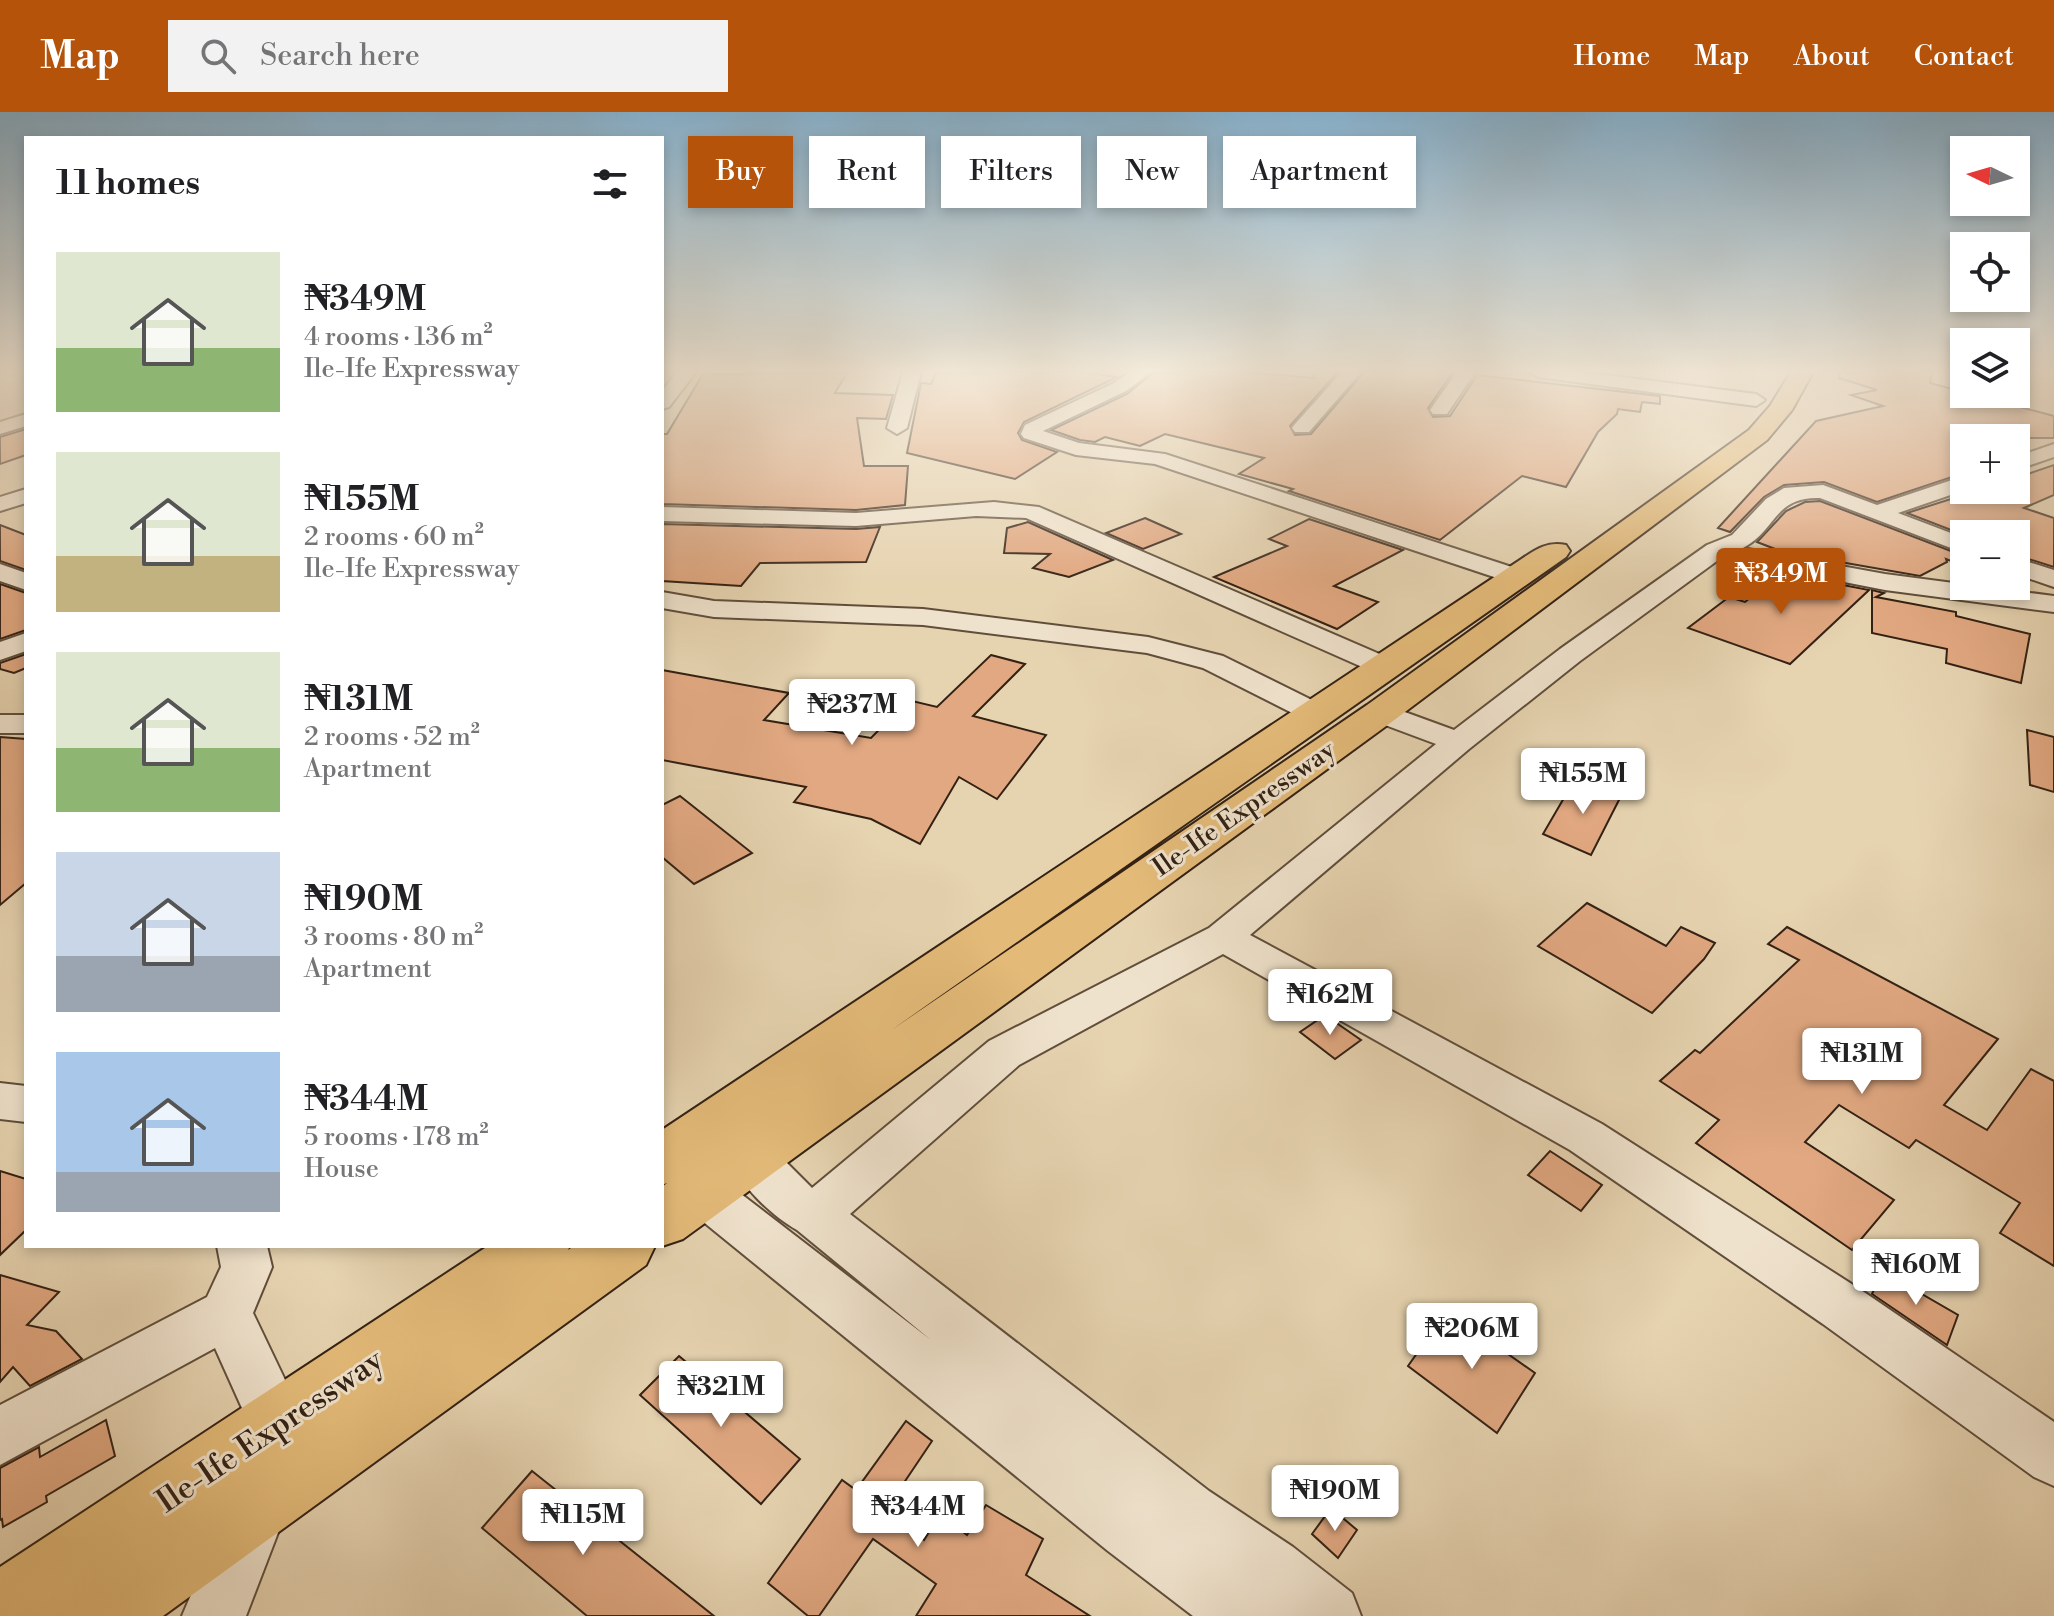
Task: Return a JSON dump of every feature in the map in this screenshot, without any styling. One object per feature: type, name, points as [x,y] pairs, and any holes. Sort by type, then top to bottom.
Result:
[{"type":"highway","name":"Ile-Ife Expressway","points":[[675,1191],[1315,713],[1388,668],[1515,576],[1666,478],[1714,442]]},
{"type":"highway","name":"Ile-Ife Expressway","points":[[675,1191],[750,1157],[1380,713],[1748,442]]},
{"type":"highway","name":"Ile-Ife Expressway","points":[[0,1613],[279,1426],[536,1248]]},
{"type":"highway","name":"Ile-Ife Expressway","points":[[97,1616],[621,1248]]},
{"type":"street","points":[[1056,442],[1076,449],[1158,458],[1515,576]]},
{"type":"street","points":[[2030,459],[2054,450]]},
{"type":"street","points":[[1874,513],[1950,488]]},
{"type":"street","points":[[814,1215],[1004,1053],[1223,937],[1458,742],[1570,655],[1716,550],[1739,540],[1782,495],[1799,490],[1823,492],[1950,541]]},
{"type":"street","points":[[0,504],[24,497]]},
{"type":"street","points":[[664,514],[882,519],[938,515],[972,508],[1031,512],[1388,668]]},
{"type":"street","points":[[1716,550],[1885,582],[2054,604]]},
{"type":"street","points":[[2030,570],[2054,579]]},
{"type":"street","points":[[0,572],[24,581]]},
{"type":"street","points":[[664,600],[714,609],[937,618],[1148,645],[1213,662],[1315,713]]},
{"type":"street","points":[[0,652],[24,642]]},
{"type":"street","points":[[1380,713],[1458,742]]},
{"type":"street","points":[[0,724],[24,724]]},
{"type":"street","points":[[1223,937],[1586,1137],[1842,1307],[2054,1457]]},
{"type":"street","points":[[750,1157],[799,1207],[814,1215],[1188,1512],[1244,1592]]},
{"type":"street","points":[[675,1191],[1129,1530],[1244,1592],[1329,1616]]},
{"type":"street","points":[[0,1436],[226,1314],[247,1267],[242,1248]]},
{"type":"street","points":[[226,1314],[279,1426]]},
{"type":"street","points":[[214,1616],[261,1499]]},
{"type":"building","points":[[0,442],[24,442],[24,456],[0,464]]},
{"type":"building","points":[[664,442],[861,442],[864,466],[908,466],[905,505],[856,510],[664,504]]},
{"type":"building","points":[[909,442],[1028,442],[1057,452],[1015,479],[907,453]]},
{"type":"building","points":[[1125,442],[1148,442],[1140,446]]},
{"type":"building","points":[[1199,442],[1592,442],[1566,487],[1522,476],[1440,540],[1289,491],[1293,489],[1239,474],[1264,458]]},
{"type":"building","points":[[1797,442],[1950,442],[1950,478],[1877,502],[1824,482],[1784,485],[1764,497],[1730,532],[1718,528]]},
{"type":"building","points":[[2054,465],[2054,495],[2024,508],[2054,518],[2054,567],[2030,559],[2030,520],[1950,520],[1950,530],[1907,513],[1950,499],[1950,504],[2030,504],[2030,473]]},
{"type":"building","points":[[1820,501],[1950,551],[1950,561],[1946,559],[1947,562],[1920,576],[1783,552],[1757,542],[1786,511],[1805,502]]},
{"type":"building","points":[[1145,518],[1181,534],[1143,549],[1106,533]]},
{"type":"building","points":[[1309,519],[1403,550],[1334,586],[1378,602],[1337,629],[1214,577],[1287,546],[1269,539]]},
{"type":"building","points":[[1028,522],[1113,560],[1069,577],[1033,568],[1050,554],[1004,553],[1007,528]]},
{"type":"building","points":[[664,524],[880,527],[866,562],[760,563],[741,586],[664,581]]},
{"type":"building","points":[[0,525],[24,534],[24,569],[0,561]]},
{"type":"building","points":[[1781,573],[1869,590],[1790,664],[1688,628],[1729,597],[1745,602]]},
{"type":"building","points":[[0,584],[24,592],[24,631],[0,639]]},
{"type":"building","points":[[1872,590],[1884,593],[1876,597],[1956,612],[1956,616],[2030,634],[2021,683],[1946,663],[1947,649],[1872,633]]},
{"type":"building","points":[[24,655],[24,669],[14,673],[0,669],[0,663]]},
{"type":"building","points":[[991,655],[1025,664],[973,716],[1046,735],[997,799],[959,777],[920,844],[871,819],[794,802],[806,787],[664,760],[664,670],[789,693],[764,720],[871,738],[908,700],[937,707]]},
{"type":"building","points":[[2027,730],[2054,737],[2054,792],[2030,785]]},
{"type":"building","points":[[0,737],[24,739],[24,885],[0,905]]},
{"type":"building","points":[[1575,779],[1622,794],[1591,855],[1543,834]]},
{"type":"building","points":[[680,796],[752,853],[694,884],[664,859],[664,804]]},
{"type":"building","points":[[1587,903],[1666,946],[1681,927],[1715,943],[1704,959],[1652,1013],[1538,946]]},
{"type":"building","points":[[1787,927],[1998,1039],[1944,1105],[1987,1130],[2031,1069],[2054,1081],[2054,1266],[2000,1233],[2020,1203],[1916,1140],[1909,1148],[1839,1105],[1805,1142],[1894,1200],[1852,1250],[1696,1143],[1719,1120],[1660,1081],[1695,1050],[1700,1053],[1799,960],[1768,944]]},
{"type":"building","points":[[1325,1015],[1361,1040],[1335,1059],[1300,1032]]},
{"type":"building","points":[[1550,1151],[1602,1185],[1581,1211],[1528,1175]]},
{"type":"building","points":[[0,1171],[24,1178],[24,1232],[0,1255]]},
{"type":"building","points":[[1882,1271],[1958,1315],[1947,1345],[1872,1294]]},
{"type":"building","points":[[0,1275],[59,1292],[27,1325],[56,1331],[82,1359],[30,1386],[13,1367],[0,1382]]},
{"type":"building","points":[[1447,1311],[1535,1373],[1497,1433],[1408,1366]]},
{"type":"building","points":[[679,1356],[800,1459],[761,1504],[640,1395]]},
{"type":"building","points":[[106,1420],[115,1456],[46,1496],[47,1502],[3,1527],[0,1520],[0,1468],[39,1447],[40,1457]]},
{"type":"building","points":[[906,1421],[932,1441],[885,1511],[924,1540],[940,1514],[967,1535],[986,1505],[1043,1539],[1026,1575],[1090,1616],[916,1616],[936,1584],[873,1539],[819,1616],[808,1616],[768,1583],[842,1480],[856,1490]]},
{"type":"building","points":[[532,1471],[714,1616],[587,1616],[482,1528]]},
{"type":"building","points":[[1331,1508],[1357,1530],[1338,1558],[1312,1534]]}]
